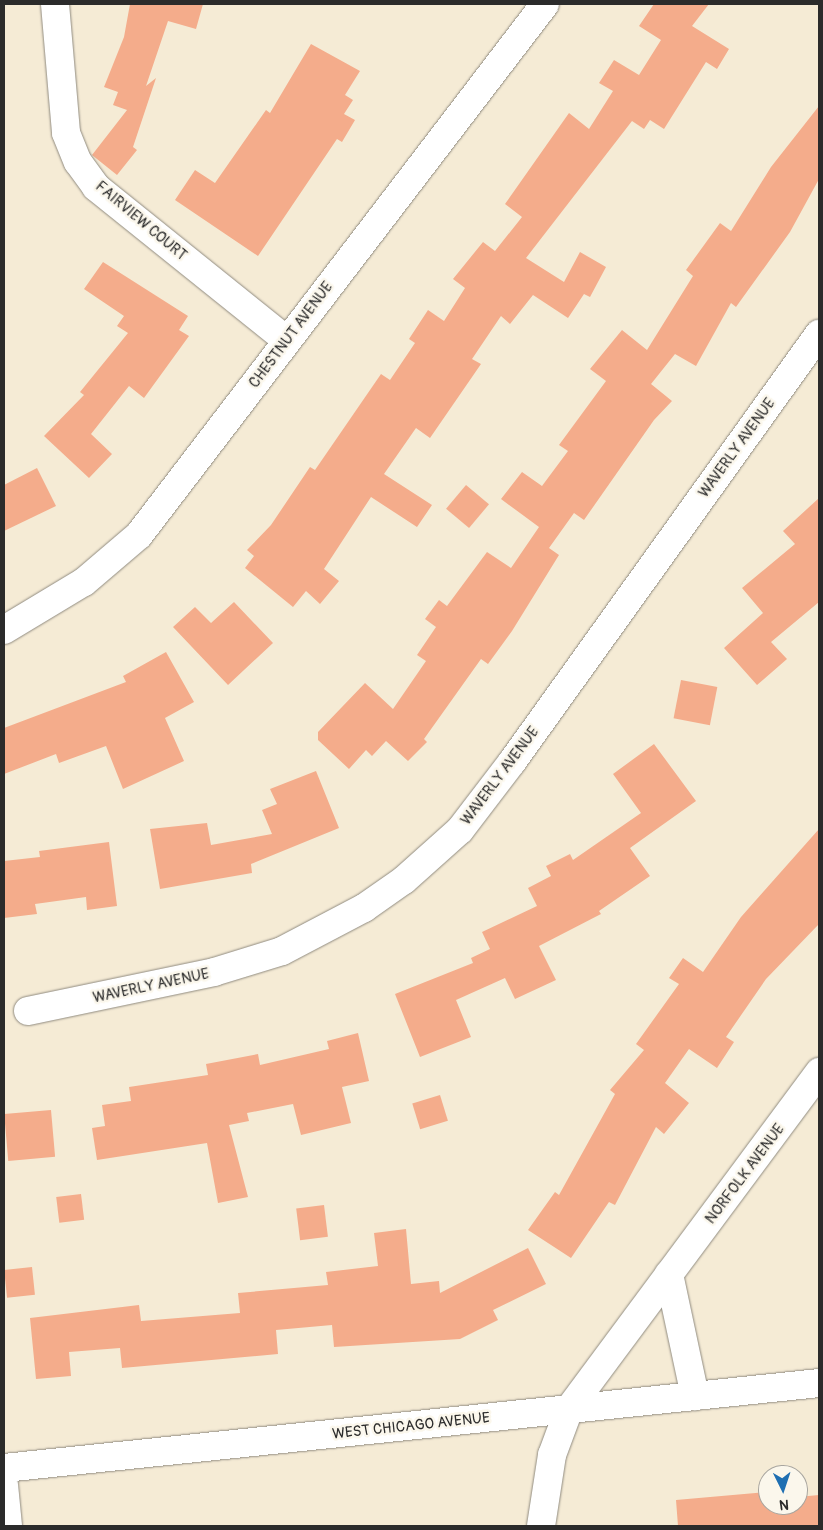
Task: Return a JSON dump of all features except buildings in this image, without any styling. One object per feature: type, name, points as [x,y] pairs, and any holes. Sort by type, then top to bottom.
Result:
[{"type":"street","name":"FAIRVIEW COURT","points":[[55,4],[66,133],[78,162],[96,187],[286,340]]},
{"type":"street","name":"CHESTNUT AVENUE","points":[[4,630],[84,582],[140,534],[286,340],[545,4]]},
{"type":"street","name":"WAVERLY AVENUE","points":[[28,1011],[214,972],[282,951],[356,913],[404,880],[460,830],[512,762],[819,334]]},
{"type":"street","name":"NORFOLK AVENUE","points":[[541,1526],[552,1455],[569,1409],[819,1072]]},
{"type":"street","points":[[669,1274],[695,1396]]},
{"type":"street","name":"WEST CHICAGO AVENUE","points":[[4,1468],[819,1383]]},
{"type":"street","points":[[4,1485],[8,1526]]}]
